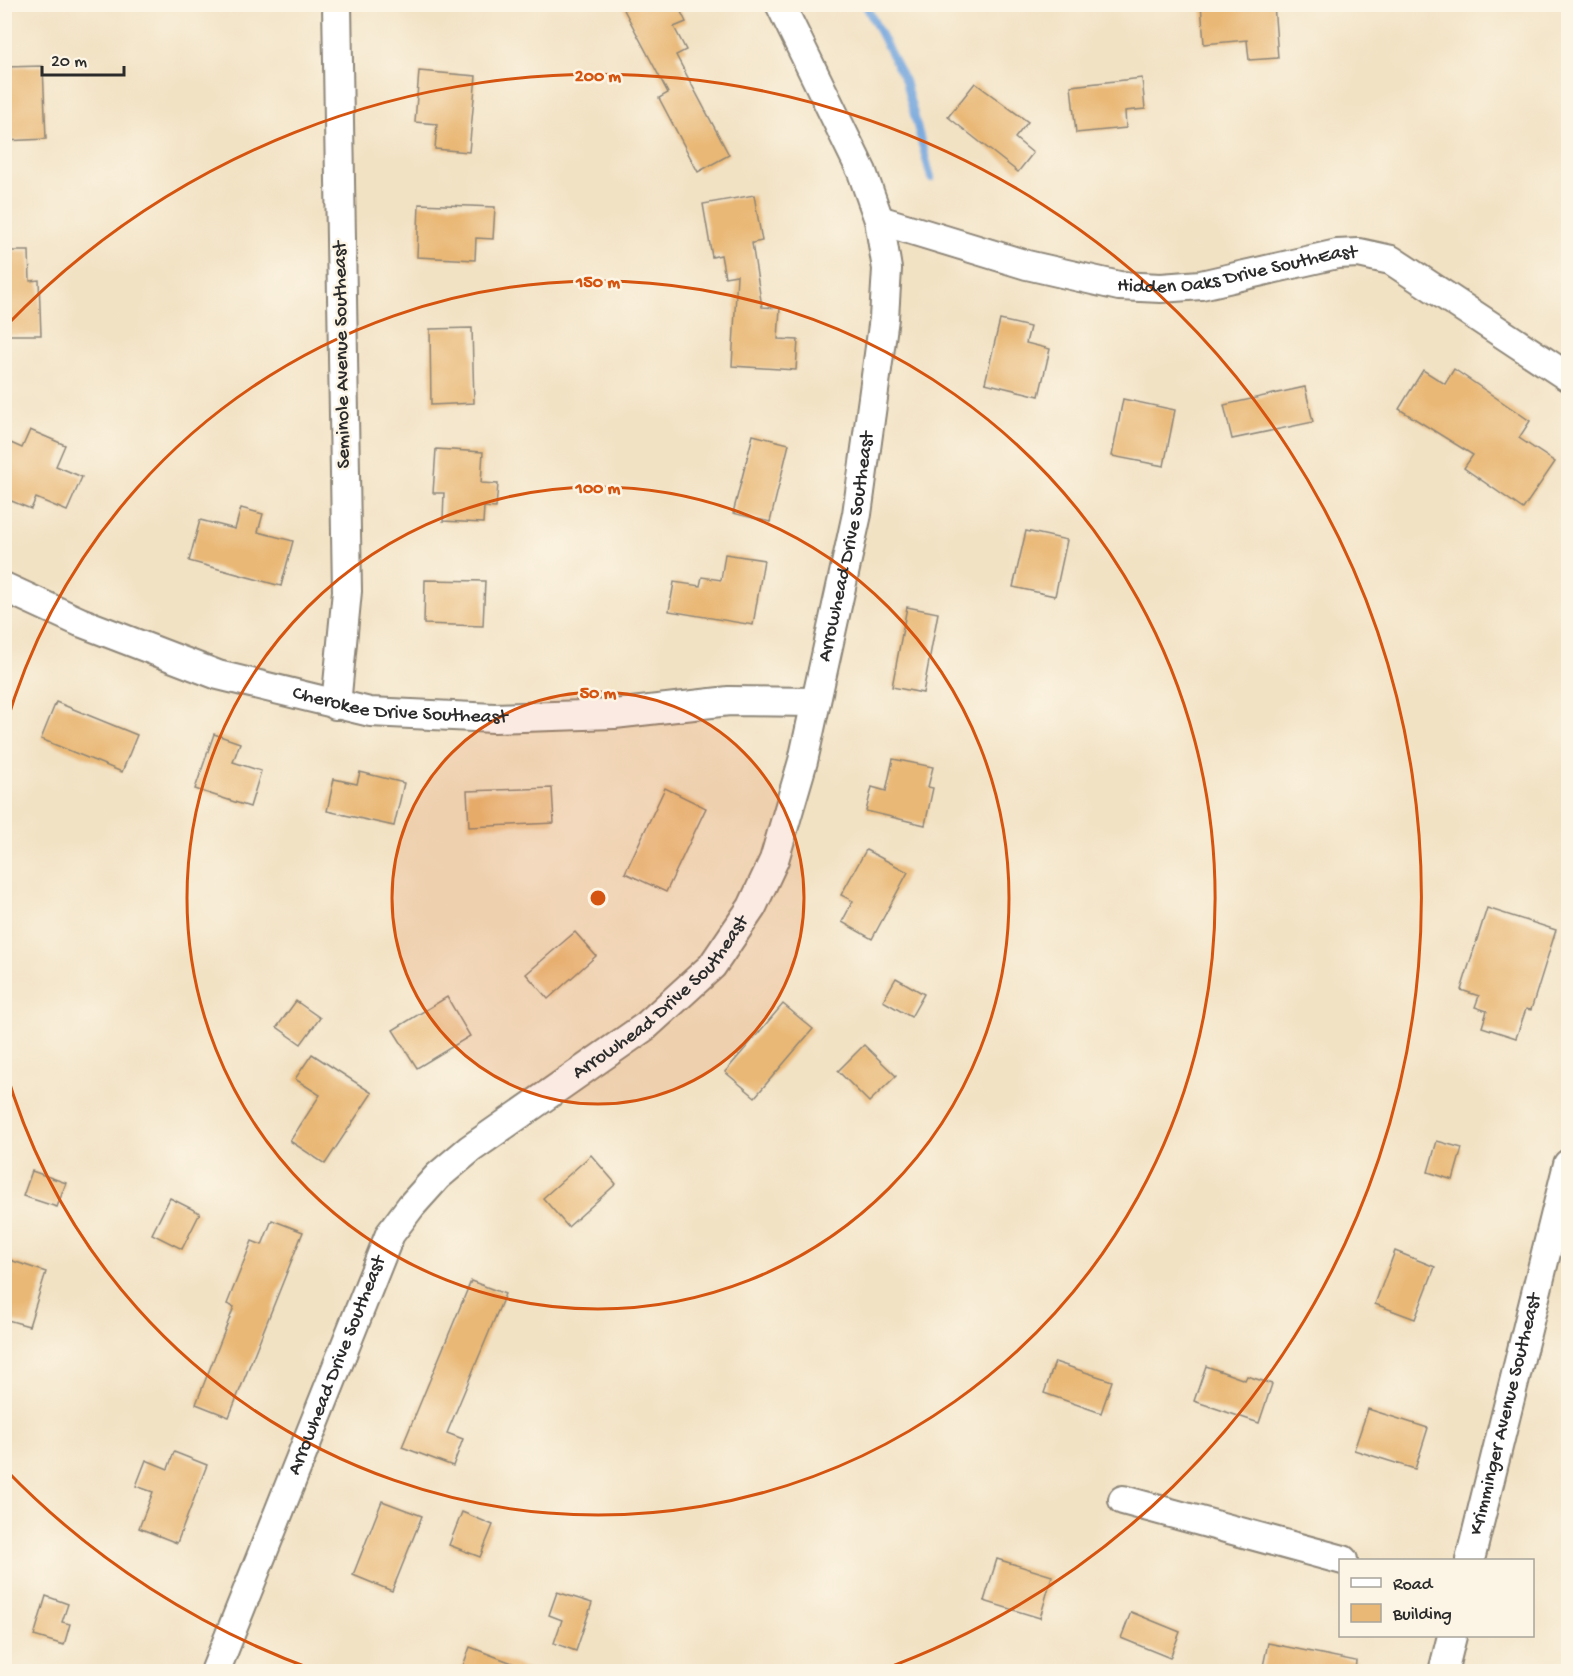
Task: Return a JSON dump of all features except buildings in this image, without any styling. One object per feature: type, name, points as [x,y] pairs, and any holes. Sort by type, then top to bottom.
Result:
[{"type":"street","name":"Seminole Avenue Southeast","points":[[336,705],[347,591],[337,4]]},
{"type":"street","name":"Arrowhead Drive Southeast","points":[[215,1671],[390,1234],[438,1176],[470,1149],[645,1026],[712,966],[752,907],[774,860],[803,761],[857,514],[884,318],[887,270],[879,220],[862,172],[780,4]]},
{"type":"street","name":"Hidden Oaks Drive SouthEast","points":[[879,220],[1027,265],[1119,286],[1161,288],[1201,285],[1337,254],[1359,253],[1391,260],[1569,377]]},
{"type":"street","name":"Cherokee Drive Southeast","points":[[4,587],[80,622],[218,675],[370,712],[494,718],[614,714],[729,701],[815,702]]},
{"type":"street","name":"Krimminger Avenue Southeast","points":[[1470,1559],[1569,1164]]},
{"type":"street","points":[[1123,1500],[1339,1559]]},
{"type":"street","points":[[1443,1671],[1452,1637]]},
{"type":"waterway","points":[[865,4],[905,81],[931,178]]}]
